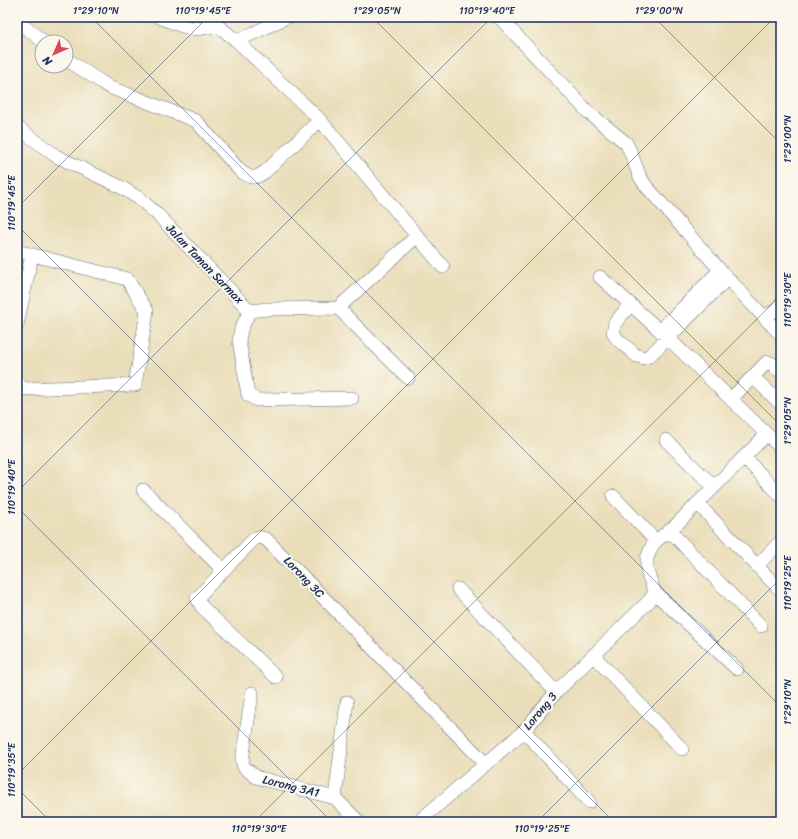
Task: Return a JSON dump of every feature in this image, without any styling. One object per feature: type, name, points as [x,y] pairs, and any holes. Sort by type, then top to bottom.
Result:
[{"type":"street","points":[[159,17],[194,30],[207,28],[212,21],[237,41],[320,120],[443,266]]},
{"type":"street","points":[[237,41],[286,17]]},
{"type":"street","points":[[499,17],[588,112],[626,143],[640,177],[646,186],[724,274],[781,335]]},
{"type":"street","points":[[17,21],[34,34]]},
{"type":"street","points":[[74,64],[109,86],[196,121],[241,172],[250,177],[257,178],[266,171],[320,120]]},
{"type":"street","name":"Jalan Taman Sarmax","points":[[17,127],[56,156],[121,187],[140,199],[158,215],[250,311],[268,309],[338,308]]},
{"type":"street","points":[[408,378],[338,308],[417,236]]},
{"type":"street","points":[[17,251],[127,279],[147,311],[135,385],[24,389],[17,383]]},
{"type":"street","points":[[17,325],[32,255]]},
{"type":"street","points":[[630,305],[615,323],[614,332],[617,339],[637,356],[645,358],[650,355],[664,335],[724,274]]},
{"type":"street","points":[[600,277],[664,335],[781,448]]},
{"type":"street","points":[[764,317],[776,310],[781,304]]},
{"type":"street","points":[[250,311],[241,329],[239,340],[248,395],[257,400],[352,398]]},
{"type":"street","points":[[731,399],[767,362],[781,372]]},
{"type":"street","points":[[753,377],[781,404]]},
{"type":"street","points":[[737,670],[655,593],[647,572],[647,558],[656,541],[698,504],[767,434]]},
{"type":"street","points":[[666,440],[714,487]]},
{"type":"street","points":[[744,457],[781,496]]},
{"type":"street","points":[[143,490],[223,570]]},
{"type":"street","points":[[613,496],[656,541]]},
{"type":"street","points":[[698,504],[781,591]]},
{"type":"street","points":[[669,530],[761,626]]},
{"type":"street","name":"Lorong 3C","points":[[276,677],[202,607],[198,600],[198,595],[252,541],[258,537],[266,539],[486,764]]},
{"type":"street","points":[[757,566],[781,541]]},
{"type":"street","points":[[458,589],[556,692]]},
{"type":"street","name":"Lorong 3","points":[[426,820],[524,731],[556,692],[649,601],[655,593]]},
{"type":"street","points":[[593,655],[682,749]]},
{"type":"street","name":"Lorong 3A1","points":[[252,693],[242,761],[244,767],[256,777],[335,798],[360,822]]},
{"type":"street","points":[[335,798],[347,702]]},
{"type":"street","points":[[524,731],[589,802]]}]
